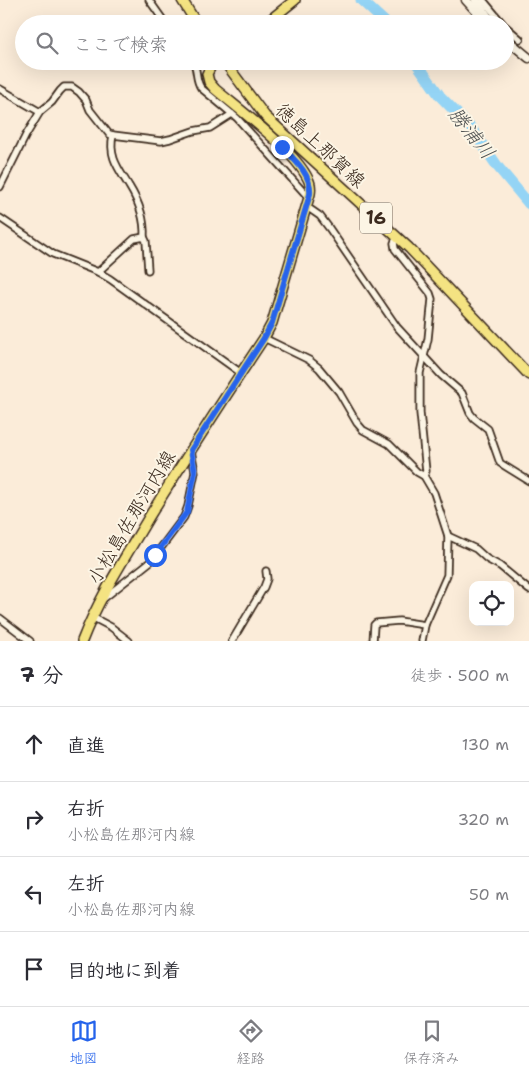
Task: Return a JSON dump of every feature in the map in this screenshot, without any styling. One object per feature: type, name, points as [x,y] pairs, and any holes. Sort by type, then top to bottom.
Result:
[{"type":"main road","points":[[182,0],[192,15]]},
{"type":"main road","points":[[277,15],[296,0]]},
{"type":"main road","name":"小松島佐那河内線","points":[[82,641],[100,600],[191,450],[264,338],[278,308],[308,202],[311,186],[309,179],[282,147],[215,89],[209,82],[207,74],[209,70]]},
{"type":"main road","name":"徳島上那賀線","points":[[231,70],[265,116],[397,237],[529,375]]},
{"type":"street","points":[[149,0],[160,15]]},
{"type":"street","points":[[466,0],[480,15]]},
{"type":"street","points":[[476,0],[487,15]]},
{"type":"street","points":[[483,0],[496,15]]},
{"type":"street","points":[[514,34],[520,39]]},
{"type":"street","points":[[514,45],[529,58]]},
{"type":"street","points":[[196,70],[197,82],[201,88],[232,114],[320,216],[397,327],[441,375],[462,393],[470,413],[488,430],[500,463],[529,481]]},
{"type":"street","points":[[0,187],[26,135],[40,112],[52,102],[64,87],[72,87],[79,92],[109,134],[113,135],[161,141],[170,140],[193,131],[210,128],[232,114]]},
{"type":"street","points":[[0,89],[40,112]]},
{"type":"street","points":[[113,135],[112,153],[118,171],[129,185],[142,213],[145,225],[144,238],[148,270]]},
{"type":"street","points":[[0,218],[53,254],[98,272],[129,292],[241,373]]},
{"type":"street","points":[[397,237],[394,243],[395,249],[430,293],[432,299],[428,339],[420,373],[419,389],[426,471],[424,476]]},
{"type":"street","points":[[98,272],[134,239],[144,238]]},
{"type":"street","points":[[264,338],[309,360],[319,368],[338,392],[363,430],[389,444],[417,472],[424,476],[434,493],[448,536],[447,575],[425,625],[422,641]]},
{"type":"street","points":[[100,600],[104,599],[151,561],[184,517],[195,472],[191,450]]},
{"type":"street","points":[[448,536],[476,549],[487,560],[500,566],[529,590]]},
{"type":"street","points":[[232,641],[264,587],[267,579],[266,571]]},
{"type":"street","points":[[92,617],[111,627],[128,641]]},
{"type":"street","points":[[0,618],[30,641]]},
{"type":"street","points":[[373,641],[374,625],[376,622],[399,621],[425,625]]},
{"type":"waterway","name":"勝浦川","points":[[361,0],[377,15]]},
{"type":"waterway","name":"勝浦川","points":[[421,70],[440,96],[471,128],[498,167],[529,204]]},
{"type":"route","points":[[155,555],[187,512],[195,472],[191,450],[264,338],[278,308],[311,186],[309,179],[282,147]]}]
